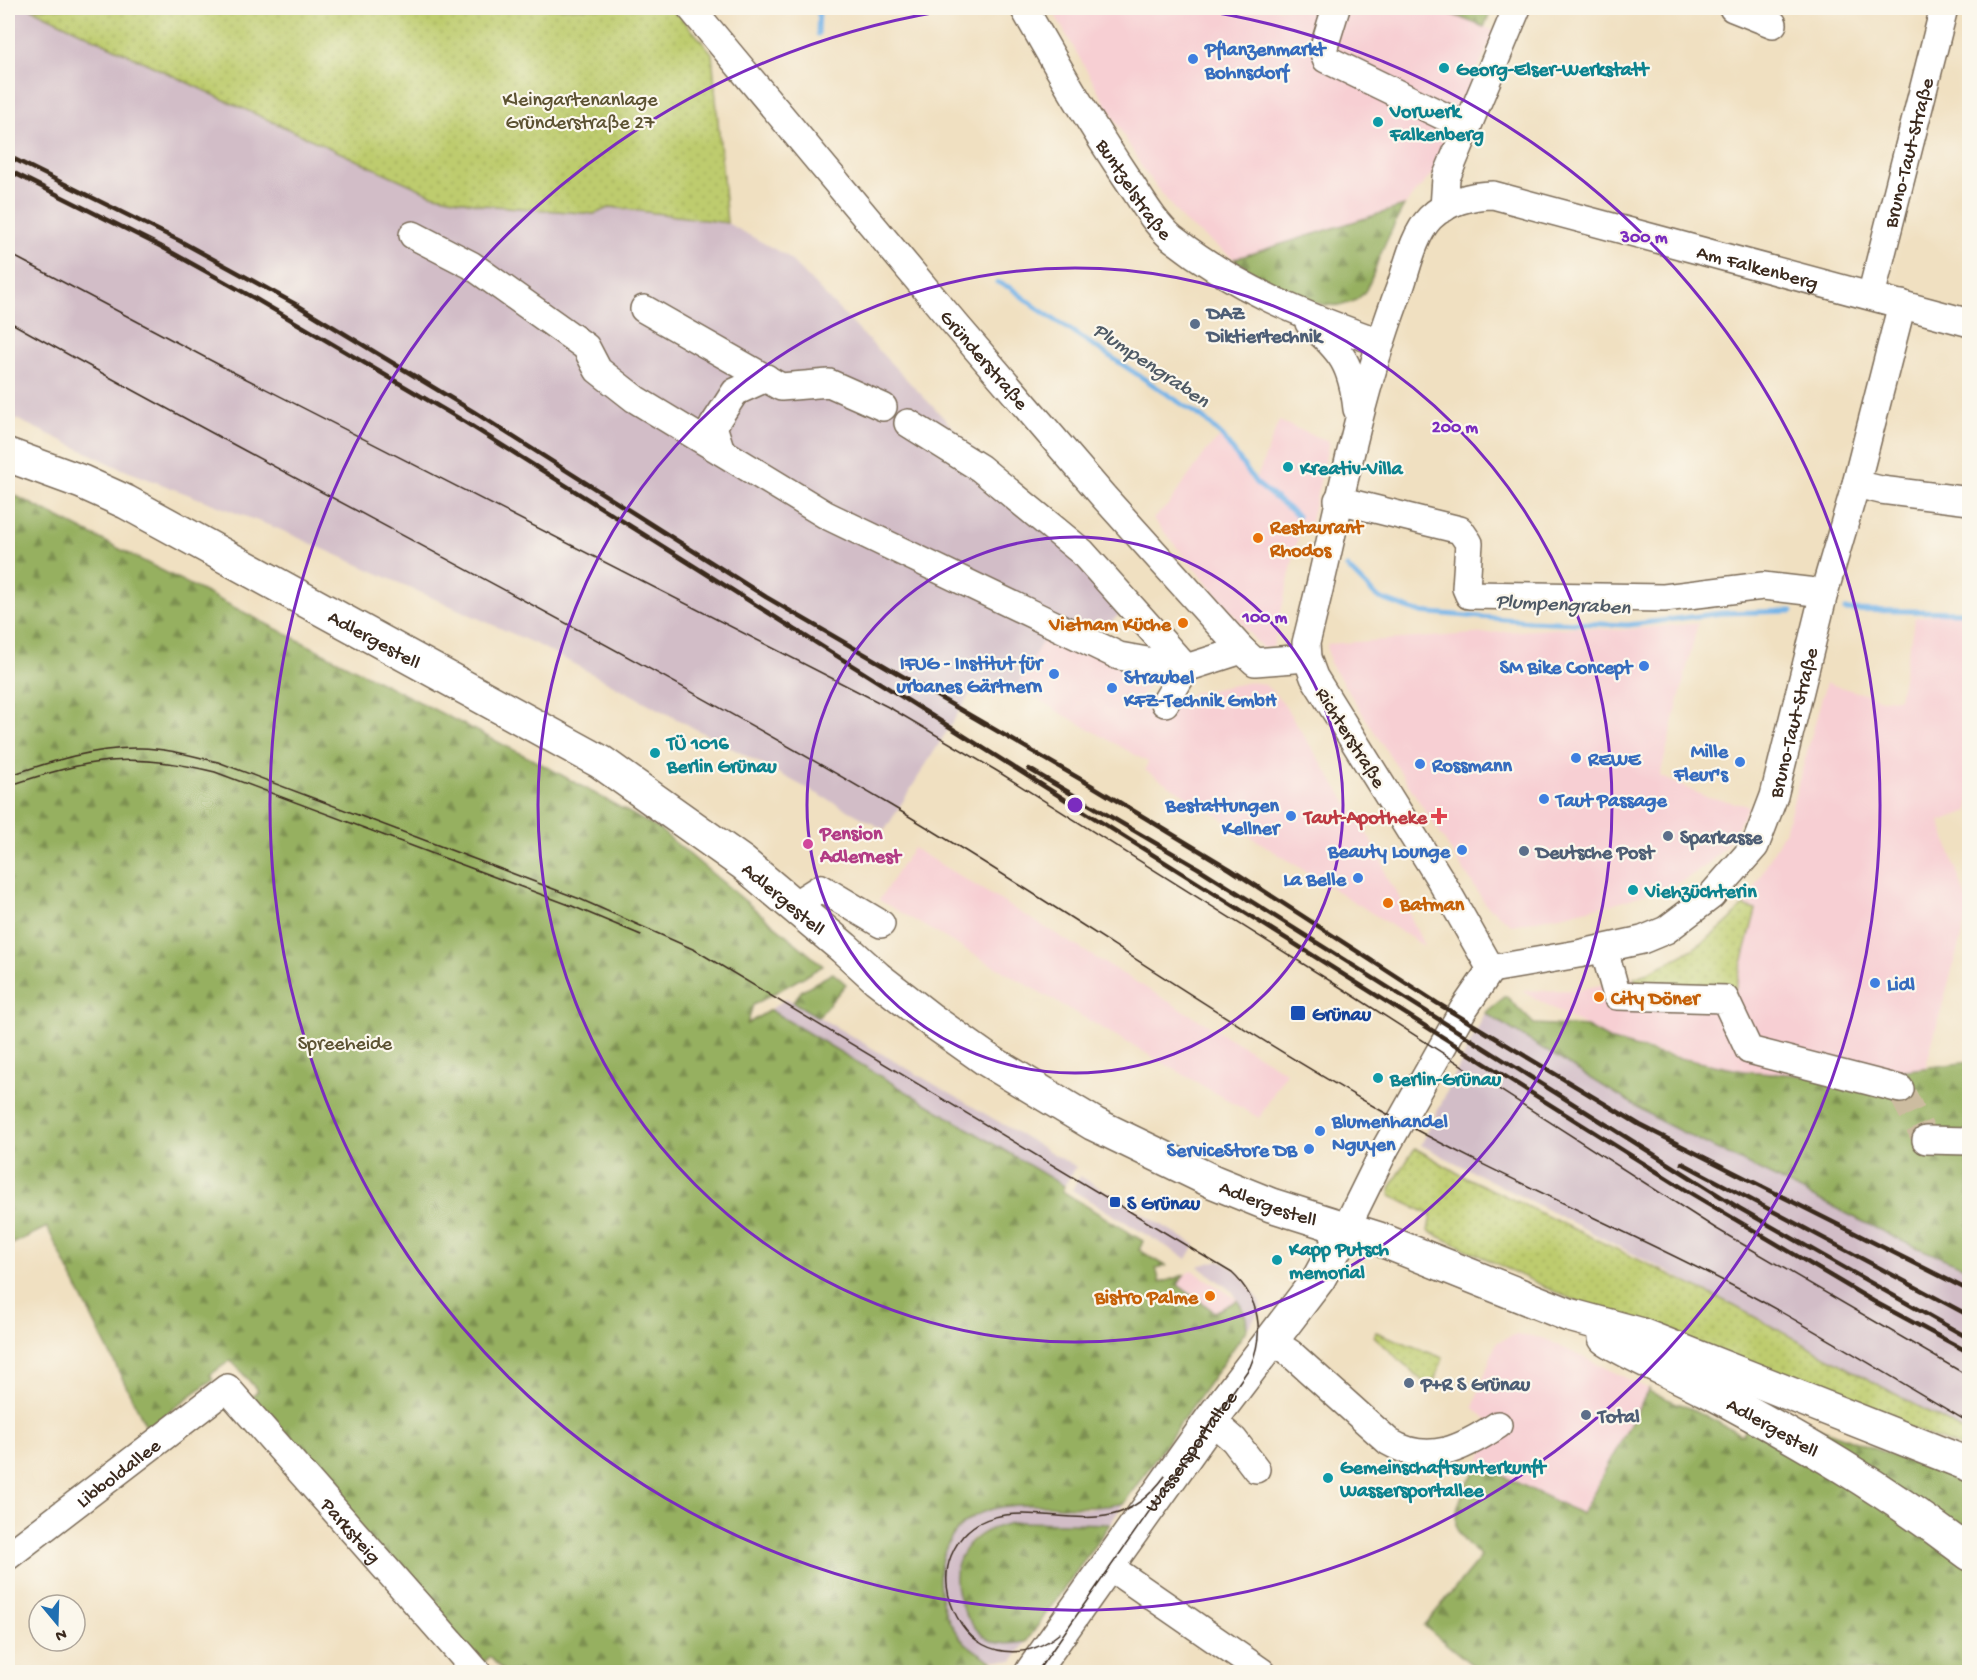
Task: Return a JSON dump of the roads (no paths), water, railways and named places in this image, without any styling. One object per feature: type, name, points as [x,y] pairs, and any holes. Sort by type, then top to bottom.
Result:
[{"type":"main road","name":"Adlergestell","points":[[8,455],[81,482],[126,502],[601,762],[688,835],[794,905],[877,978],[931,1020],[1045,1097],[1131,1144],[1214,1182],[1298,1215],[1346,1228],[1569,1315],[1639,1334],[1970,1465]]},
{"type":"main road","name":"Wassersportallee","points":[[1032,1672],[1211,1420],[1273,1342],[1322,1274],[1346,1228]]},
{"type":"main road","name":"Adlergestell","points":[[1569,1315],[1628,1353],[1705,1389],[1850,1469],[1909,1507],[1970,1554]]},
{"type":"street","name":"Gründerstraße","points":[[691,8],[959,329],[1103,496],[1242,650],[1255,662],[1307,658]]},
{"type":"street","name":"Buntzelstraße","points":[[1024,8],[1095,131],[1149,211],[1171,237],[1247,289],[1299,314],[1379,342]]},
{"type":"street","points":[[1336,8],[1323,50],[1326,59],[1466,127]]},
{"type":"street","points":[[1444,208],[1446,178],[1517,8]]},
{"type":"street","points":[[1733,8],[1773,24]]},
{"type":"street","name":"Bruno-Taut-Straße","points":[[1870,296],[1944,8]]},
{"type":"street","name":"Am Falkenberg","points":[[1444,208],[1476,195],[1493,195],[1970,323]]},
{"type":"street","name":"Richterstraße","points":[[1444,208],[1430,218],[1419,236],[1379,342],[1358,416],[1306,643],[1307,658],[1314,677],[1440,879],[1491,969]]},
{"type":"street","points":[[413,235],[471,266],[586,347],[598,369],[635,399],[826,515],[1119,656],[1186,668],[1242,650]]},
{"type":"street","name":"Bruno-Taut-Straße","points":[[1491,969],[1605,949],[1642,940],[1666,930],[1711,896],[1755,846],[1774,796],[1824,593],[1856,484],[1902,304]]},
{"type":"street","points":[[644,309],[781,387],[829,383],[883,407]]},
{"type":"street","name":"Buntzelstraße","points":[[1299,314],[1335,345],[1349,369],[1354,384],[1358,416]]},
{"type":"street","points":[[721,451],[713,426],[735,392],[766,378]]},
{"type":"street","points":[[908,423],[980,468],[1082,552],[1186,668]]},
{"type":"street","points":[[1856,484],[1881,490],[1970,501]]},
{"type":"street","points":[[1338,500],[1460,530],[1469,543],[1466,588],[1470,595],[1664,598],[1763,586],[1824,593]]},
{"type":"street","points":[[1165,703],[1186,668]]},
{"type":"street","points":[[794,905],[821,888],[881,924]]},
{"type":"street","points":[[1605,949],[1617,996],[1725,999],[1749,1050],[1900,1089]]},
{"type":"street","points":[[1346,1228],[1381,1157],[1463,1010],[1491,969]]},
{"type":"street","points":[[1926,1140],[1970,1142]]},
{"type":"street","points":[[1273,1342],[1290,1353],[1389,1442],[1405,1451],[1427,1454],[1451,1450],[1473,1442],[1498,1425]]},
{"type":"street","name":"Libboldallee","points":[[8,1556],[227,1388]]},
{"type":"street","name":"Parksteig","points":[[227,1388],[477,1672]]},
{"type":"street","points":[[1211,1420],[1234,1440],[1256,1469]]},
{"type":"street","points":[[1107,1565],[1262,1672]]},
{"type":"waterway","name":"Plumpengraben","points":[[818,34],[819,8]]},
{"type":"waterway","name":"Plumpengraben","points":[[997,282],[1011,288],[1037,308],[1203,418],[1223,437],[1256,483],[1298,516]]},
{"type":"waterway","name":"Plumpengraben","points":[[1347,567],[1377,597],[1418,612],[1530,621],[1628,625],[1721,613],[1792,611]]},
{"type":"waterway","name":"Plumpengraben","points":[[1845,610],[1970,612]]},
{"type":"tunnel","points":[[1900,1089],[1926,1140]]},
{"type":"tram line","points":[[8,253],[227,369],[892,709],[997,771],[1343,989],[1715,1228],[1970,1377]]},
{"type":"tram line","points":[[8,321],[228,442],[561,620],[781,742],[952,842],[1256,1036],[1380,1110],[1497,1171],[1729,1284],[1970,1423]]},
{"type":"tram line","points":[[8,776],[56,761],[106,750],[150,748],[179,753],[218,762],[580,899],[695,950],[1232,1273],[1249,1294],[1257,1317],[1257,1342],[1250,1367],[1037,1672]]},
{"type":"tram line","points":[[8,786],[62,769],[110,761],[158,762],[215,772],[572,906],[641,935]]},
{"type":"tram line","points":[[1060,1633],[1033,1648],[1004,1651],[991,1648],[978,1641],[967,1631],[954,1610],[947,1579],[951,1556],[964,1535],[980,1522],[1000,1516],[1022,1514],[1090,1517],[1119,1513],[1141,1501],[1165,1476]]},
{"type":"railway","points":[[8,156],[180,241],[297,305],[474,412],[766,597],[1094,787],[1230,869],[1437,1003],[1640,1125],[1970,1291]]},
{"type":"railway","points":[[8,170],[160,246],[254,298],[465,422],[1689,1192],[1873,1301],[1970,1353]]},
{"type":"railway","points":[[1029,769],[1198,868],[1739,1208],[1970,1339]]},
{"type":"railway","points":[[1682,1163],[1970,1316]]},
{"type":"place","name":"Pflanzenmarkt Bohnsdorf","points":[[1193,59]]},
{"type":"place","name":"Georg-Elser-Werkstatt","points":[[1444,68]]},
{"type":"place","name":"Vorwerk Falkenberg","points":[[1378,122]]},
{"type":"place","name":"DAZ Diktiertechnik","points":[[1195,324]]},
{"type":"place","name":"Kreativ-Villa","points":[[1288,467]]},
{"type":"place","name":"Restaurant Rhodos","points":[[1258,538]]},
{"type":"place","name":"Vietnam Küche","points":[[1183,623]]},
{"type":"place","name":"SM Bike Concept","points":[[1644,666]]},
{"type":"place","name":"IFUG - Institut für urbanes Gärtnern","points":[[1054,674]]},
{"type":"place","name":"Straubel KFZ-Technik GmbH","points":[[1112,688]]},
{"type":"place","name":"TÜ 1016 Berlin Grünau","points":[[655,753]]},
{"type":"place","name":"REWE","points":[[1576,758]]},
{"type":"place","name":"Mille Fleur's","points":[[1740,762]]},
{"type":"place","name":"Rossmann","points":[[1420,764]]},
{"type":"place","name":"Taut Passage","points":[[1544,799]]},
{"type":"place","name":"Bestattungen Kellner","points":[[1291,816]]},
{"type":"place","name":"Taut-Apotheke","points":[[1439,816]]},
{"type":"place","name":"Sparkasse","points":[[1668,836]]},
{"type":"place","name":"Pension Adlernest","points":[[808,844]]},
{"type":"place","name":"Beauty Lounge","points":[[1462,850]]},
{"type":"place","name":"Deutsche Post","points":[[1524,851]]},
{"type":"place","name":"La Belle","points":[[1358,878]]},
{"type":"place","name":"Viehzüchterin","points":[[1633,890]]},
{"type":"place","name":"Batman","points":[[1388,903]]},
{"type":"place","name":"Lidl","points":[[1875,983]]},
{"type":"place","name":"City Döner","points":[[1599,997]]},
{"type":"place","name":"Grünau","points":[[1298,1013]]},
{"type":"place","name":"Berlin-Grünau","points":[[1378,1078]]},
{"type":"place","name":"Blumenhandel Nguyen","points":[[1320,1131]]},
{"type":"place","name":"ServiceStore DB","points":[[1309,1149]]},
{"type":"place","name":"S Grünau","points":[[1115,1202]]},
{"type":"place","name":"Kapp Putsch memorial","points":[[1277,1260]]},
{"type":"place","name":"Bistro Palme","points":[[1210,1296]]},
{"type":"place","name":"P+R S Grünau","points":[[1409,1383]]},
{"type":"place","name":"Total","points":[[1586,1415]]},
{"type":"place","name":"Gemeinschaftsunterkunft Wassersportallee","points":[[1328,1478]]},
{"type":"park label","name":"Kleingartenanlage Gründerstraße 27","points":[[580,110]]},
{"type":"park label","name":"Spreeheide","points":[[345,1042]]}]
